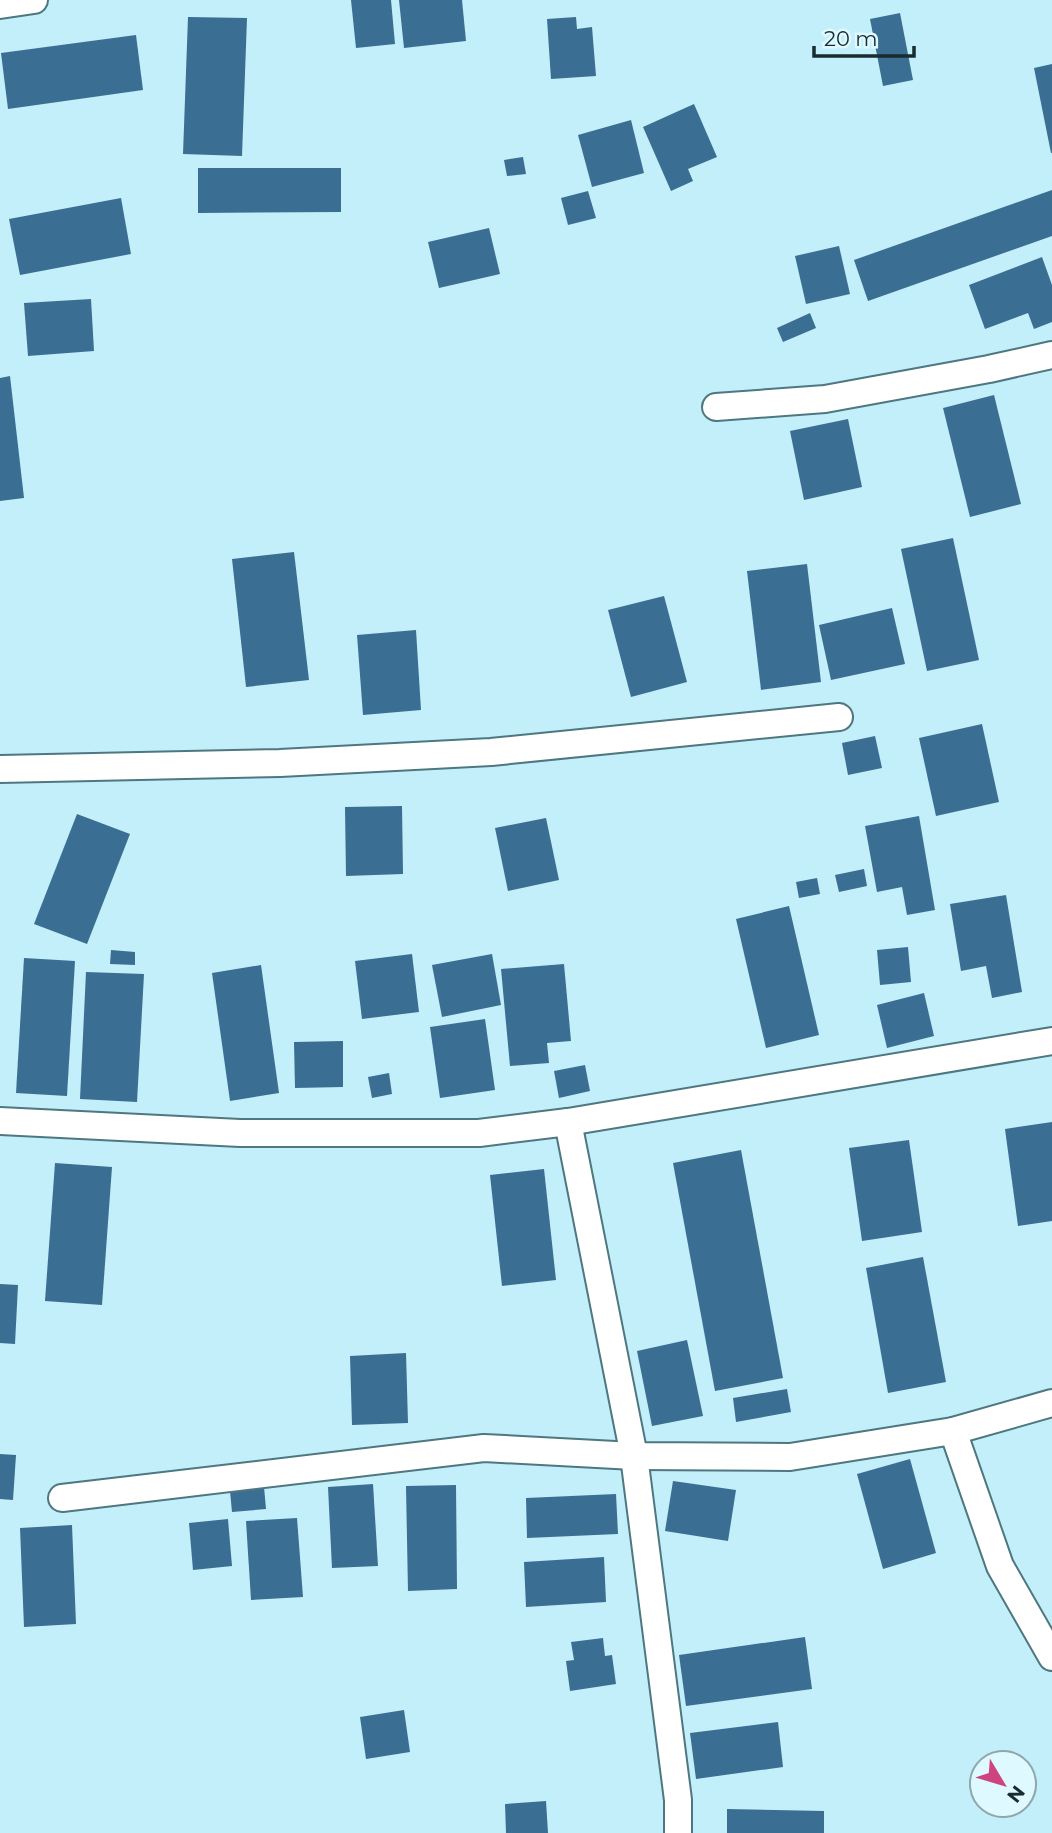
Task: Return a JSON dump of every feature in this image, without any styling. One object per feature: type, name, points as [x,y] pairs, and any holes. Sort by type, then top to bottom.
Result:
[{"type":"street","points":[[0,5],[34,0]]},
{"type":"street","points":[[716,407],[825,399],[1052,355]]},
{"type":"street","points":[[0,769],[279,763],[491,752],[839,717]]},
{"type":"street","points":[[0,1121],[240,1133],[479,1133],[568,1122],[1052,1041]]},
{"type":"street","points":[[568,1122],[634,1456],[678,1800],[678,1833]]},
{"type":"street","points":[[62,1499],[484,1448],[634,1456],[790,1457],[953,1431],[1052,1403]]},
{"type":"street","points":[[953,1431],[1000,1566],[1052,1657]]},
{"type":"building","points":[[351,0],[391,0],[395,44],[356,48]]},
{"type":"building","points":[[399,0],[462,0],[466,41],[404,48]]},
{"type":"building","points":[[900,13],[913,80],[883,86],[870,19]]},
{"type":"building","points":[[188,17],[247,18],[242,156],[183,154]]},
{"type":"building","points":[[576,17],[577,29],[592,27],[596,76],[551,79],[547,19]]},
{"type":"building","points":[[136,35],[143,90],[8,109],[1,53]]},
{"type":"building","points":[[1052,64],[1052,153],[1051,153],[1034,68]]},
{"type":"building","points":[[694,104],[717,157],[688,169],[693,181],[671,191],[643,127]]},
{"type":"building","points":[[631,120],[644,173],[592,187],[578,135]]},
{"type":"building","points":[[523,157],[526,174],[507,176],[504,160]]},
{"type":"building","points":[[198,168],[341,168],[341,212],[198,213]]},
{"type":"building","points":[[1052,190],[1052,236],[868,301],[854,260]]},
{"type":"building","points":[[588,191],[596,218],[568,225],[561,198]]},
{"type":"building","points":[[121,198],[131,254],[20,275],[9,219]]},
{"type":"building","points":[[489,228],[500,274],[439,288],[428,242]]},
{"type":"building","points":[[839,246],[850,294],[806,304],[795,256]]},
{"type":"building","points":[[1042,257],[1052,285],[1052,322],[1034,329],[1028,313],[985,329],[969,285]]},
{"type":"building","points":[[91,299],[94,351],[28,356],[24,303]]},
{"type":"building","points":[[810,313],[816,328],[783,342],[777,328]]},
{"type":"building","points":[[10,376],[24,498],[0,501],[0,378]]},
{"type":"building","points":[[994,395],[1021,504],[970,517],[943,408]]},
{"type":"building","points":[[848,419],[862,487],[804,500],[790,431]]},
{"type":"building","points":[[953,538],[979,660],[927,671],[901,549]]},
{"type":"building","points":[[294,552],[309,680],[246,687],[232,559]]},
{"type":"building","points":[[807,564],[821,682],[761,690],[747,571]]},
{"type":"building","points":[[664,596],[687,682],[631,697],[608,610]]},
{"type":"building","points":[[892,608],[905,664],[831,680],[819,625]]},
{"type":"building","points":[[416,630],[421,710],[363,715],[357,635]]},
{"type":"building","points":[[982,724],[999,802],[936,816],[919,738]]},
{"type":"building","points":[[875,736],[882,768],[848,775],[842,743]]},
{"type":"building","points":[[402,806],[403,874],[346,876],[345,807]]},
{"type":"building","points":[[77,814],[130,834],[87,944],[34,924]]},
{"type":"building","points":[[919,816],[935,910],[907,915],[902,887],[877,892],[865,826]]},
{"type":"building","points":[[546,818],[559,880],[508,891],[495,828]]},
{"type":"building","points":[[864,869],[867,886],[839,892],[835,875]]},
{"type":"building","points":[[817,878],[820,894],[799,898],[796,882]]},
{"type":"building","points":[[1006,895],[1022,992],[992,998],[986,966],[961,971],[950,904]]},
{"type":"building","points":[[789,906],[819,1035],[766,1048],[736,919]]},
{"type":"building","points":[[908,947],[911,982],[880,985],[877,950]]},
{"type":"building","points":[[111,950],[135,952],[135,965],[110,964]]},
{"type":"building","points":[[412,954],[419,1012],[362,1019],[355,961]]},
{"type":"building","points":[[492,954],[501,1005],[442,1017],[432,965]]},
{"type":"building","points":[[24,958],[75,961],[67,1096],[16,1093]]},
{"type":"building","points":[[564,964],[571,1041],[547,1043],[549,1063],[510,1066],[501,969]]},
{"type":"building","points":[[261,965],[279,1093],[230,1101],[212,973]]},
{"type":"building","points":[[86,972],[144,974],[137,1102],[80,1099]]},
{"type":"building","points":[[924,993],[934,1036],[887,1048],[877,1005]]},
{"type":"building","points":[[485,1019],[495,1090],[440,1098],[430,1027]]},
{"type":"building","points":[[343,1041],[343,1087],[295,1088],[294,1042]]},
{"type":"building","points":[[585,1065],[590,1091],[559,1098],[554,1071]]},
{"type":"building","points":[[389,1073],[392,1094],[372,1098],[368,1077]]},
{"type":"building","points":[[1052,1122],[1052,1221],[1018,1226],[1005,1129]]},
{"type":"building","points":[[909,1140],[922,1232],[862,1241],[849,1148]]},
{"type":"building","points":[[741,1150],[783,1378],[715,1391],[673,1163]]},
{"type":"building","points":[[55,1163],[112,1167],[102,1305],[45,1301]]},
{"type":"building","points":[[544,1169],[556,1280],[502,1286],[490,1175]]},
{"type":"building","points":[[923,1257],[946,1382],[888,1393],[866,1268]]},
{"type":"building","points":[[0,1284],[18,1285],[15,1344],[0,1343]]},
{"type":"building","points":[[687,1340],[703,1416],[652,1426],[637,1351]]},
{"type":"building","points":[[406,1353],[408,1423],[352,1425],[350,1356]]},
{"type":"building","points":[[787,1389],[791,1412],[736,1422],[733,1398]]},
{"type":"building","points":[[0,1454],[16,1455],[13,1500],[0,1499]]},
{"type":"building","points":[[910,1459],[936,1553],[883,1569],[857,1474]]},
{"type":"building","points":[[673,1481],[736,1490],[728,1541],[665,1531]]},
{"type":"building","points":[[373,1484],[378,1566],[332,1568],[328,1487]]},
{"type":"building","points":[[456,1485],[457,1589],[408,1591],[406,1486]]},
{"type":"building","points":[[264,1487],[266,1509],[232,1512],[230,1491]]},
{"type":"building","points":[[616,1494],[618,1534],[527,1538],[526,1498]]},
{"type":"building","points":[[297,1518],[303,1597],[251,1600],[246,1521]]},
{"type":"building","points":[[228,1519],[232,1566],[193,1570],[189,1523]]},
{"type":"building","points":[[72,1525],[76,1624],[24,1627],[20,1528]]},
{"type":"building","points":[[604,1557],[606,1602],[526,1607],[524,1562]]},
{"type":"building","points":[[805,1637],[812,1689],[686,1706],[679,1655]]},
{"type":"building","points":[[603,1638],[605,1656],[612,1655],[616,1684],[570,1691],[566,1661],[574,1660],[571,1642]]},
{"type":"building","points":[[404,1710],[410,1752],[366,1759],[360,1717]]},
{"type":"building","points":[[778,1722],[783,1767],[696,1779],[690,1733]]},
{"type":"building","points":[[546,1801],[548,1833],[506,1833],[505,1804]]},
{"type":"building","points":[[727,1809],[824,1811],[824,1833],[727,1833]]}]
